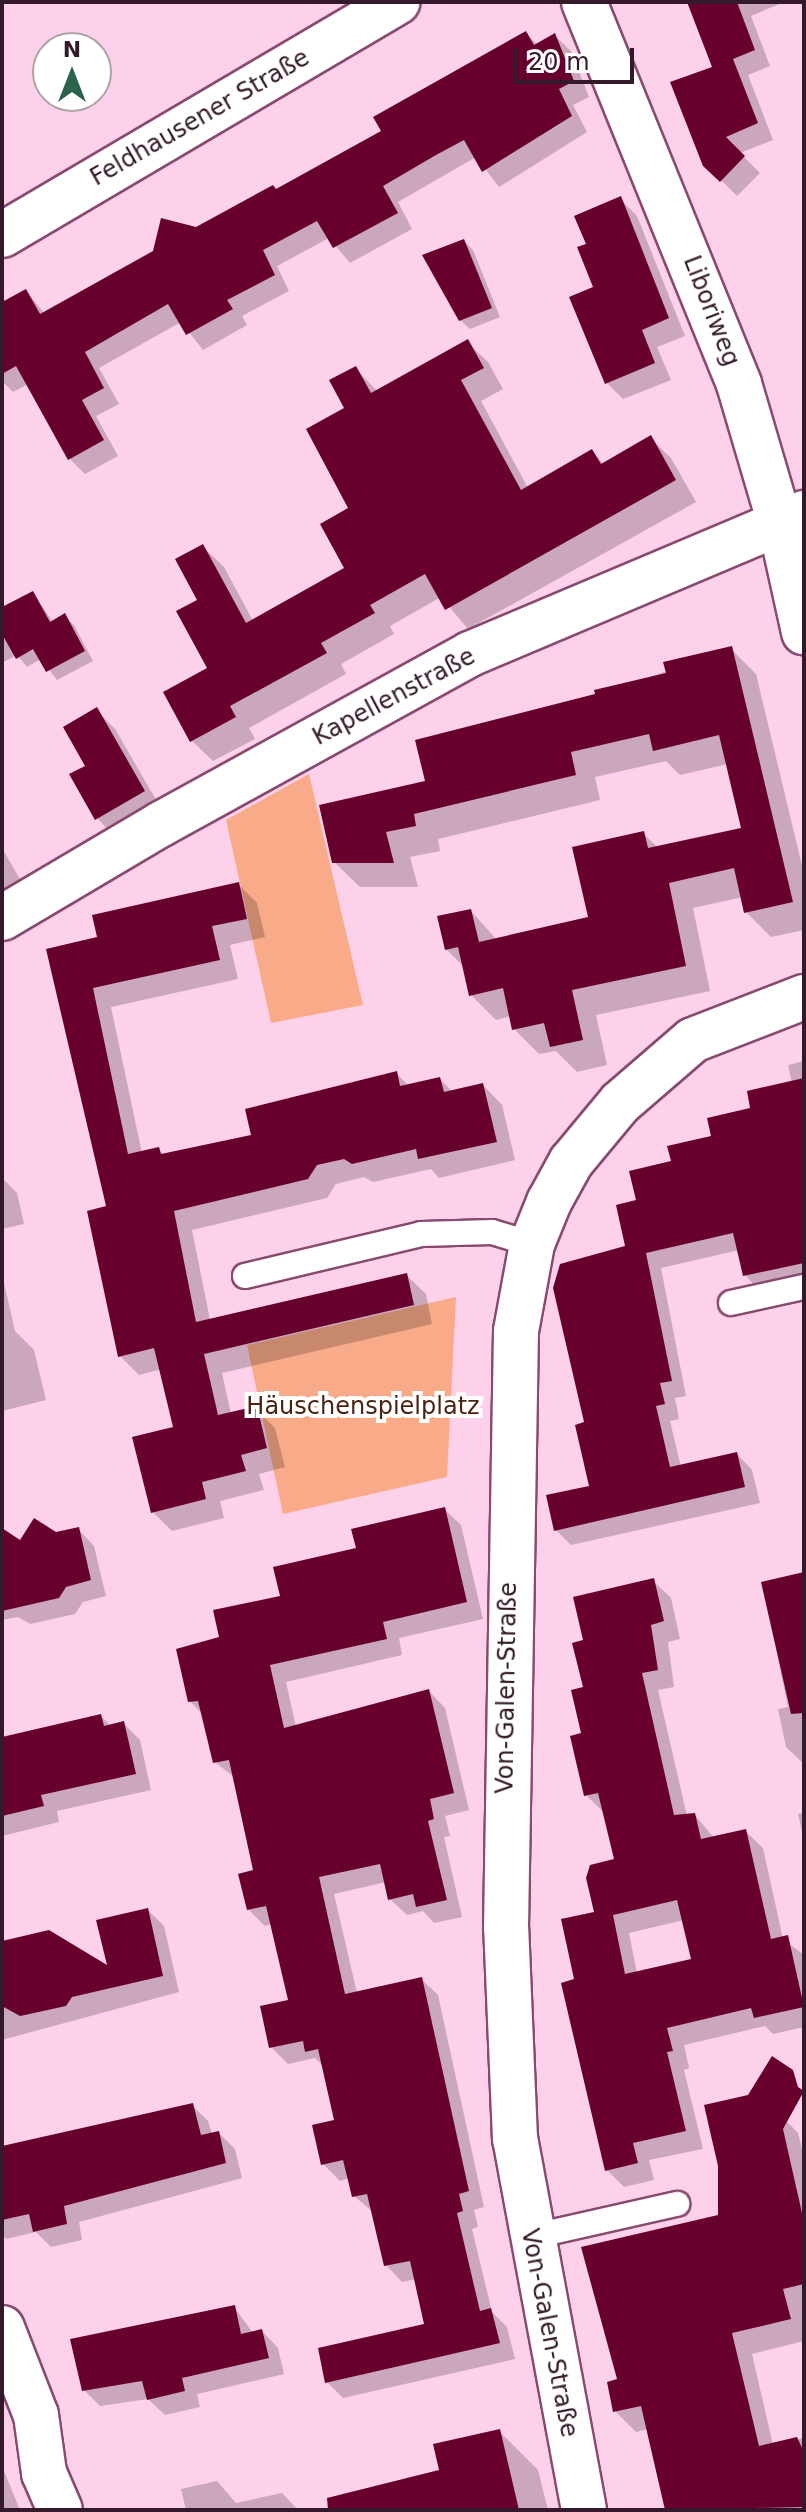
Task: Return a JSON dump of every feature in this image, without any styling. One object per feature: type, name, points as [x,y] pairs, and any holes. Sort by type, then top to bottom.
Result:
[{"type":"street","name":"Feldhausener Straße","points":[[2,235],[398,2]]},
{"type":"street","name":"Liboriweg","points":[[584,2],[792,518],[804,632]]},
{"type":"street","name":"Kapellenstraße","points":[[2,918],[161,824],[470,654],[792,518]]},
{"type":"street","name":"Von-Galen-Straße","points":[[584,2510],[530,2237],[515,2139],[506,1882],[516,1331],[532,1244],[571,1162],[655,1071],[693,1040],[804,997]]},
{"type":"street","points":[[2,2328],[36,2415],[44,2473],[60,2510]]},
{"type":"lane","points":[[245,1276],[421,1234],[492,1232],[532,1244]]},
{"type":"lane","points":[[731,1303],[804,1287]]},
{"type":"lane","points":[[530,2237],[677,2204]]},
{"type":"green space","points":[[309,774],[363,1005],[271,1023],[226,820]]},
{"type":"green space","name":"Häuschenspielplatz","points":[[456,1297],[447,1477],[283,1514],[247,1345]]},
{"type":"building","points":[[687,2],[737,2],[755,50],[733,59],[758,123],[726,137],[745,156],[720,182],[703,166],[670,82],[712,67]]},
{"type":"building","points":[[526,31],[534,45],[555,33],[574,81],[559,89],[572,116],[482,172],[464,140],[436,155],[383,186],[398,213],[333,248],[317,221],[263,250],[275,275],[227,300],[233,309],[186,335],[168,304],[85,352],[104,388],[82,400],[104,440],[68,460],[16,366],[2,374],[2,302],[26,289],[40,314],[153,251],[161,218],[196,227],[273,185],[276,189],[381,131],[373,117]]},
{"type":"building","points":[[621,196],[669,318],[642,330],[655,363],[605,384],[569,297],[593,287],[577,247],[586,244],[574,216]]},
{"type":"building","points":[[464,239],[492,308],[459,321],[422,255]]},
{"type":"building","points":[[468,339],[484,368],[461,380],[521,490],[592,449],[601,464],[651,435],[676,480],[445,610],[425,574],[370,605],[375,613],[321,643],[327,653],[230,706],[236,717],[190,742],[163,692],[207,668],[176,611],[197,600],[175,559],[203,544],[246,623],[344,568],[320,524],[348,508],[306,429],[344,408],[329,380],[356,366],[371,393]]},
{"type":"building","points":[[33,591],[50,622],[65,613],[85,651],[46,672],[33,649],[16,659],[2,634],[2,607]]},
{"type":"building","points":[[732,646],[793,902],[744,913],[734,868],[669,883],[686,966],[572,990],[583,1040],[550,1047],[544,1023],[512,1030],[503,988],[469,996],[458,947],[445,950],[437,916],[471,909],[479,942],[588,917],[572,847],[644,831],[648,848],[741,828],[719,735],[653,751],[649,734],[571,752],[576,775],[414,814],[416,826],[386,832],[394,863],[332,863],[319,805],[425,781],[415,740],[666,673],[663,662]]},
{"type":"building","points":[[97,707],[145,791],[95,820],[69,774],[85,766],[63,727]]},
{"type":"building","points":[[239,882],[247,919],[212,926],[220,960],[93,988],[128,1154],[159,1147],[161,1154],[251,1135],[245,1109],[397,1071],[400,1086],[440,1077],[444,1092],[483,1083],[497,1142],[418,1159],[416,1149],[352,1164],[344,1159],[317,1165],[308,1179],[174,1211],[196,1322],[407,1273],[414,1305],[204,1354],[218,1415],[257,1406],[267,1448],[241,1455],[246,1471],[202,1482],[206,1499],[151,1513],[132,1437],[173,1427],[154,1348],[118,1357],[87,1211],[106,1206],[46,949],[97,937],[92,915]]},
{"type":"building","points":[[804,1078],[804,1263],[743,1276],[733,1233],[646,1253],[672,1381],[660,1383],[665,1404],[656,1406],[670,1467],[737,1452],[745,1487],[554,1531],[546,1495],[589,1486],[575,1425],[584,1422],[553,1288],[560,1264],[625,1246],[616,1205],[636,1200],[629,1171],[671,1161],[667,1146],[711,1136],[707,1118],[750,1108],[747,1091]]},
{"type":"building","points":[[445,1507],[467,1602],[383,1622],[387,1639],[270,1665],[284,1728],[429,1689],[454,1793],[430,1799],[434,1819],[428,1821],[447,1900],[416,1907],[413,1894],[388,1900],[380,1864],[319,1877],[345,1994],[422,1977],[469,2191],[459,2194],[463,2211],[457,2213],[480,2311],[491,2308],[500,2343],[325,2383],[318,2348],[424,2324],[410,2261],[384,2266],[367,2194],[352,2197],[343,2160],[321,2165],[312,2125],[334,2120],[318,2049],[305,2052],[303,2041],[269,2048],[260,2006],[288,2000],[266,1906],[247,1910],[238,1874],[253,1870],[229,1760],[213,1763],[198,1701],[188,1702],[176,1649],[219,1637],[213,1610],[280,1596],[273,1567],[356,1548],[351,1529]]},
{"type":"building","points":[[34,1518],[56,1532],[79,1527],[91,1580],[66,1587],[59,1598],[2,1611],[2,1528],[20,1540]]},
{"type":"building","points":[[804,1572],[804,1713],[791,1714],[761,1582]]},
{"type":"building","points":[[654,1578],[664,1621],[651,1625],[658,1670],[642,1673],[674,1815],[695,1813],[701,1839],[746,1829],[771,1939],[788,1935],[804,2007],[754,2018],[751,2008],[667,2028],[673,2051],[667,2052],[686,2131],[633,2143],[638,2163],[605,2171],[561,1983],[574,1979],[561,1919],[594,1912],[586,1878],[590,1865],[614,1859],[598,1793],[584,1796],[570,1736],[581,1733],[571,1690],[583,1687],[572,1643],[583,1640],[573,1597]],"holes":[[[677,1900],[691,1959],[625,1974],[613,1915]]]},
{"type":"building","points":[[101,1714],[104,1726],[124,1721],[136,1774],[41,1795],[44,1806],[2,1816],[2,1737]]},
{"type":"building","points":[[148,1908],[163,1976],[72,1997],[66,2006],[20,2016],[2,2006],[2,1941],[49,1930],[107,1965],[96,1920]]},
{"type":"building","points":[[772,2056],[793,2070],[798,2087],[804,2091],[783,2129],[804,2222],[804,2284],[783,2289],[791,2319],[732,2333],[759,2446],[797,2437],[804,2452],[804,2507],[665,2510],[641,2406],[613,2412],[607,2382],[617,2379],[581,2247],[718,2215],[718,2166],[704,2105],[748,2095]]},
{"type":"building","points":[[193,2103],[201,2135],[219,2131],[226,2163],[64,2206],[67,2224],[33,2232],[29,2214],[2,2220],[2,2146]]},
{"type":"building","points":[[235,2305],[241,2334],[262,2329],[269,2358],[182,2378],[185,2391],[147,2400],[142,2381],[82,2391],[70,2339]]},
{"type":"building","points":[[500,2429],[519,2510],[328,2510],[327,2498],[439,2470],[433,2444]]}]
